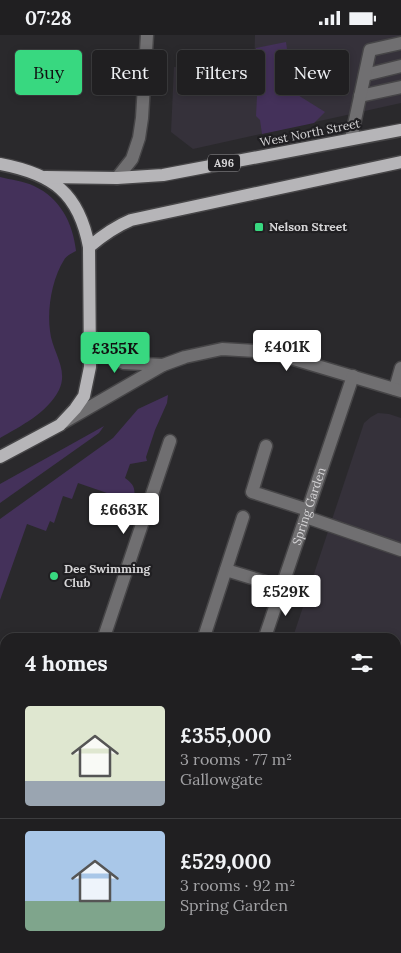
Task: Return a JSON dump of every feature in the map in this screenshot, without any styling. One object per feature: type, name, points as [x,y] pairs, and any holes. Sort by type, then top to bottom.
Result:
[{"type":"main road","name":"West North Street","points":[[45,177],[117,178],[163,175],[401,130]]},
{"type":"main road","points":[[89,247],[110,229],[131,220],[401,162]]},
{"type":"main road","name":"A96","points":[[0,164],[45,177],[59,186],[76,208],[86,233],[89,247],[90,334],[90,367],[84,396],[75,409],[60,425],[0,457]]},
{"type":"street","points":[[117,178],[132,159],[139,138],[147,35]]},
{"type":"street","points":[[351,139],[370,50],[401,43]]},
{"type":"street","points":[[365,75],[401,66]]},
{"type":"street","points":[[360,96],[401,87]]},
{"type":"street","points":[[90,334],[106,355],[124,363],[163,365]]},
{"type":"street","points":[[60,425],[163,365],[204,352],[222,349],[258,351],[398,390],[401,368]]},
{"type":"street","name":"Spring Garden","points":[[265,633],[353,376]]},
{"type":"street","points":[[105,633],[170,441]]},
{"type":"street","points":[[266,446],[252,492],[401,550]]},
{"type":"street","points":[[205,633],[243,517]]},
{"type":"street","points":[[226,570],[282,587]]},
{"type":"shaded area","points":[[255,35],[401,35],[401,103],[193,149],[171,132],[174,67],[177,67],[177,95],[265,95],[265,50],[255,50]]},
{"type":"shaded area","points":[[286,42],[287,50],[275,50],[275,95],[298,95],[325,112],[314,123],[262,134],[260,120],[256,116],[257,95],[265,95],[265,50],[256,50],[256,48]]},
{"type":"shaded area","points":[[0,177],[30,184],[51,197],[58,204],[68,221],[76,251],[66,257],[56,276],[50,304],[49,322],[51,339],[62,375],[59,390],[48,406],[41,412],[25,424],[0,438]]},
{"type":"shaded area","points":[[168,395],[167,403],[146,457],[147,461],[130,464],[125,478],[134,488],[133,502],[78,483],[72,499],[63,496],[54,523],[50,521],[46,531],[27,524],[0,600],[0,519],[113,438],[138,409]]},
{"type":"shaded area","points":[[378,413],[401,418],[401,633],[294,633],[364,423]]},
{"type":"shaded area","points":[[104,426],[99,433],[0,503],[0,484]]},
{"type":"place","name":"Nelson Street","points":[[259,227]]},
{"type":"place","name":"Dee Swimming Club","points":[[54,576]]}]
